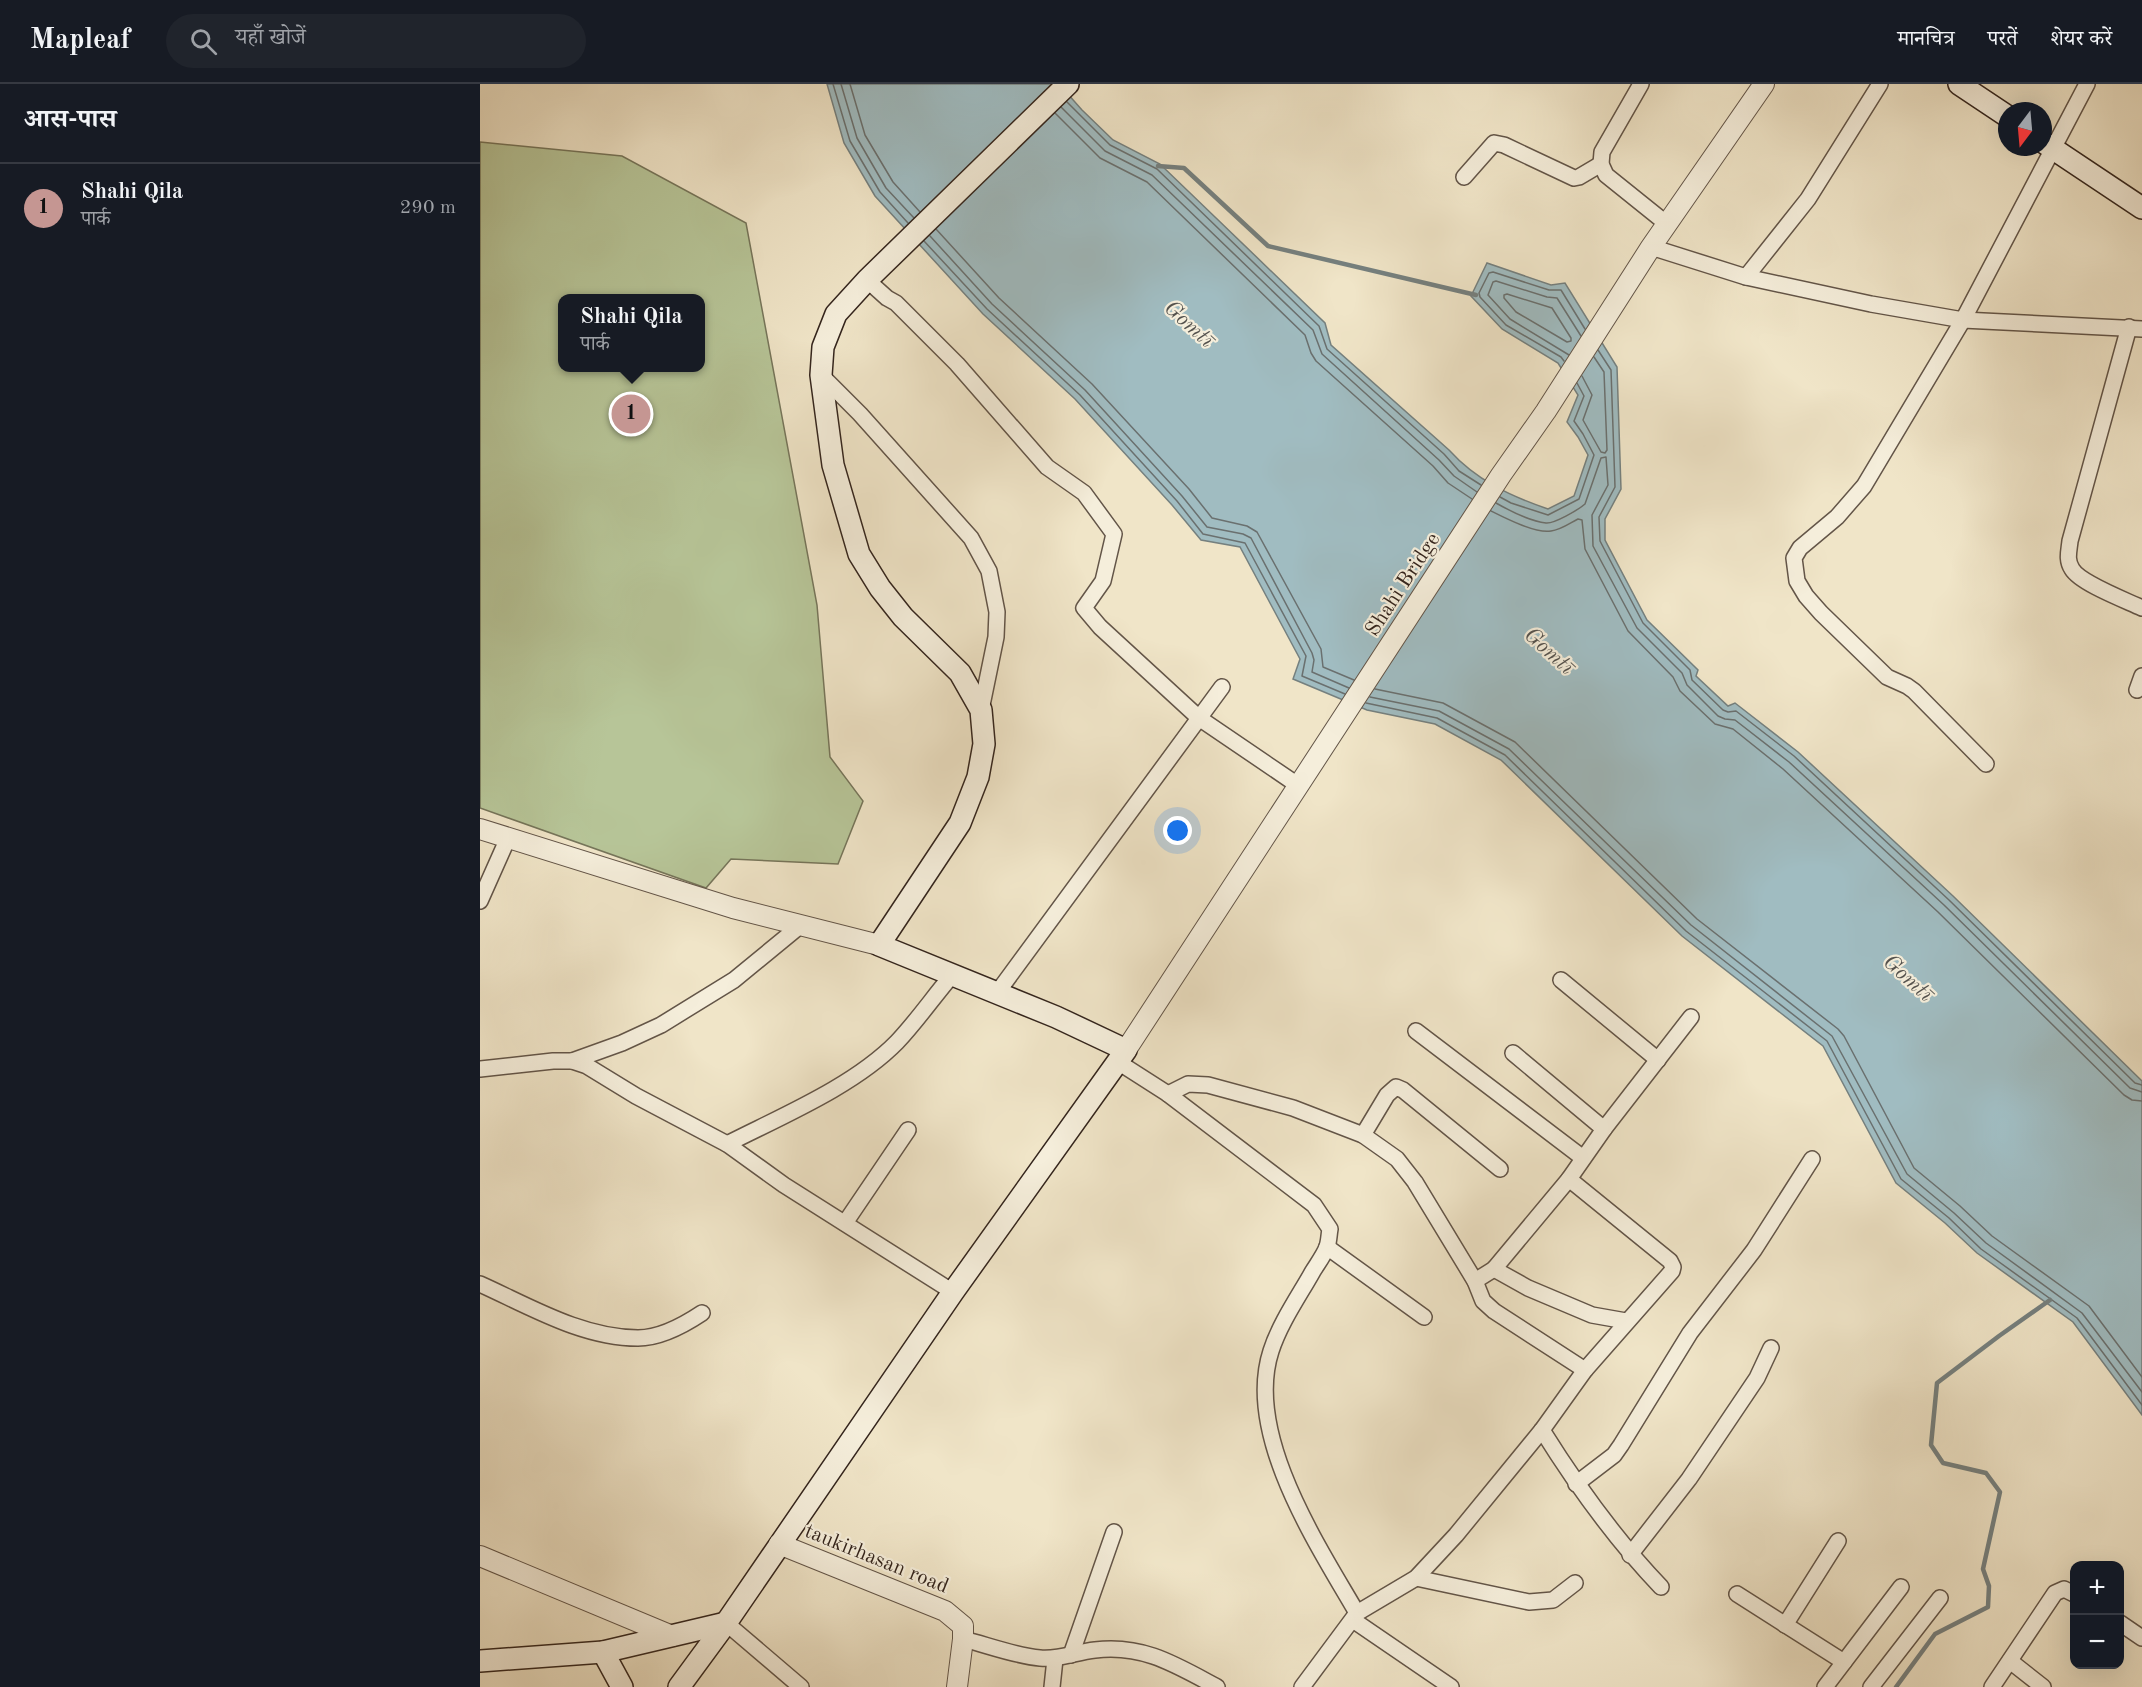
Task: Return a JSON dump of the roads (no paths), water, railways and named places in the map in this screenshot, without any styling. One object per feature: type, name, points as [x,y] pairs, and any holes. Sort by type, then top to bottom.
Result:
[{"type":"main road","points":[[679,1687],[726,1623],[953,1292],[1122,1056],[1056,1017],[879,945],[960,823],[978,777],[984,744],[981,710],[960,673],[903,618],[880,588],[859,554],[833,465],[821,375],[823,347],[836,314],[890,256],[1068,84]]},
{"type":"main road","points":[[1959,84],[1998,110]]},
{"type":"main road","points":[[2052,148],[2142,208]]},
{"type":"main road","points":[[480,1661],[603,1652],[726,1623]]},
{"type":"main road","points":[[603,1652],[622,1687]]},
{"type":"street","points":[[1641,84],[1602,152],[1601,164],[1606,175],[1667,224]]},
{"type":"street","name":"Shahi Bridge","points":[[1122,1056],[1501,475],[1546,411],[1651,247],[1764,84]]},
{"type":"street","points":[[1746,277],[1808,199],[1881,84]]},
{"type":"street","points":[[2052,139],[2087,84]]},
{"type":"street","points":[[1464,177],[1494,143],[1504,145],[1574,178],[1601,164]]},
{"type":"street","points":[[1986,764],[1914,691],[1887,677],[1821,613],[1797,581],[1794,558],[1800,548],[1837,517],[1864,486],[1963,320],[2043,156]]},
{"type":"street","points":[[1651,247],[1746,277],[1870,304],[1963,320],[2135,328],[2070,541],[2068,557],[2071,568],[2079,578],[2142,608]]},
{"type":"street","points":[[867,280],[896,303],[957,364],[1047,467],[1084,493],[1114,534],[1103,581],[1084,608],[1100,627],[1199,718],[1299,786]]},
{"type":"street","points":[[821,375],[860,414],[971,538],[989,571],[997,612],[996,637],[981,710]]},
{"type":"street","points":[[997,993],[1222,687]]},
{"type":"street","points":[[480,829],[733,908],[879,945]]},
{"type":"street","points":[[480,901],[508,838]]},
{"type":"street","points":[[572,1061],[622,1043],[661,1025],[734,980],[801,925]]},
{"type":"street","points":[[728,1144],[863,1071],[897,1042],[953,974]]},
{"type":"street","points":[[1561,980],[1658,1060]]},
{"type":"street","points":[[1475,1281],[1494,1269],[1569,1179],[1604,1129],[1691,1017]]},
{"type":"street","points":[[1416,1031],[1583,1158]]},
{"type":"street","points":[[1513,1053],[1604,1129]]},
{"type":"street","points":[[1122,1056],[1168,1094],[1314,1205],[1330,1229],[1327,1247],[1286,1320],[1271,1352],[1265,1387],[1269,1433],[1286,1480],[1355,1616],[1451,1687]]},
{"type":"street","points":[[480,1069],[553,1061],[572,1061],[587,1066],[636,1096],[728,1144],[784,1185],[953,1292]]},
{"type":"street","points":[[1168,1094],[1188,1084],[1208,1085],[1293,1108],[1363,1135],[1397,1158],[1415,1182],[1475,1281],[1483,1301],[1494,1311],[1585,1370]]},
{"type":"street","points":[[1363,1135],[1387,1095],[1396,1087],[1403,1090],[1500,1168]]},
{"type":"street","points":[[845,1223],[908,1130]]},
{"type":"street","points":[[1576,1484],[1614,1455],[1621,1446],[1690,1333],[1754,1250],[1812,1159]]},
{"type":"street","points":[[1302,1687],[1355,1616],[1416,1578],[1456,1535],[1542,1430],[1585,1370],[1672,1271],[1673,1267],[1670,1262],[1569,1179]]},
{"type":"street","points":[[1327,1247],[1424,1317]]},
{"type":"street","points":[[1494,1269],[1528,1288],[1592,1315],[1626,1321]]},
{"type":"street","points":[[480,1284],[570,1325],[604,1334],[639,1338],[679,1328],[702,1313]]},
{"type":"street","points":[[1630,1555],[1689,1479],[1756,1378],[1771,1348]]},
{"type":"street","points":[[1542,1430],[1576,1484],[1630,1555],[1661,1587]]},
{"type":"street","points":[[1071,1655],[1114,1532]]},
{"type":"street","points":[[1785,1625],[1838,1541]]},
{"type":"street","name":"taukirhasan road","points":[[779,1544],[945,1611],[963,1626],[963,1639]]},
{"type":"street","points":[[480,1556],[672,1636]]},
{"type":"street","points":[[1416,1578],[1529,1602],[1553,1600],[1575,1583]]},
{"type":"street","points":[[1825,1687],[1901,1587]]},
{"type":"street","points":[[1992,1687],[2055,1593],[2064,1589],[2070,1592]]},
{"type":"street","points":[[1737,1594],[1844,1662]]},
{"type":"street","points":[[1871,1687],[1940,1598]]},
{"type":"street","points":[[726,1623],[784,1681],[801,1687]]},
{"type":"street","points":[[2124,1626],[2142,1638]]},
{"type":"street","points":[[957,1687],[963,1639],[1038,1658],[1055,1659],[1094,1650],[1124,1649],[1149,1653],[1172,1662],[1216,1687]]},
{"type":"street","points":[[1052,1687],[1055,1659]]},
{"type":"street","points":[[2010,1661],[2043,1687]]},
{"type":"water","name":"Gomtī","points":[[827,84],[1059,84],[1113,140],[1160,164],[1325,323],[1331,345],[1459,461],[1494,486],[1548,509],[1574,496],[1588,455],[1567,422],[1578,395],[1558,363],[1502,329],[1471,296],[1487,263],[1551,285],[1565,283],[1617,367],[1621,489],[1605,519],[1605,540],[1647,620],[1698,670],[1696,676],[1728,706],[1735,703],[1798,752],[1953,896],[2142,1081],[2142,1415],[2073,1322],[1977,1253],[1896,1183],[1823,1046],[1682,936],[1501,760],[1435,724],[1367,710],[1293,679],[1300,659],[1240,547],[1201,540],[1075,399],[983,314],[875,196],[844,143]]},
{"type":"waterway","points":[[1158,166],[1184,168],[1268,246],[1476,295]]},
{"type":"waterway","points":[[1896,1687],[1935,1634],[1988,1607],[1989,1586],[1983,1569],[2000,1492],[1986,1473],[1943,1463],[1931,1445],[1937,1383],[2050,1300]]},
{"type":"place","name":"Shahi Qila","points":[[631,414]]}]
